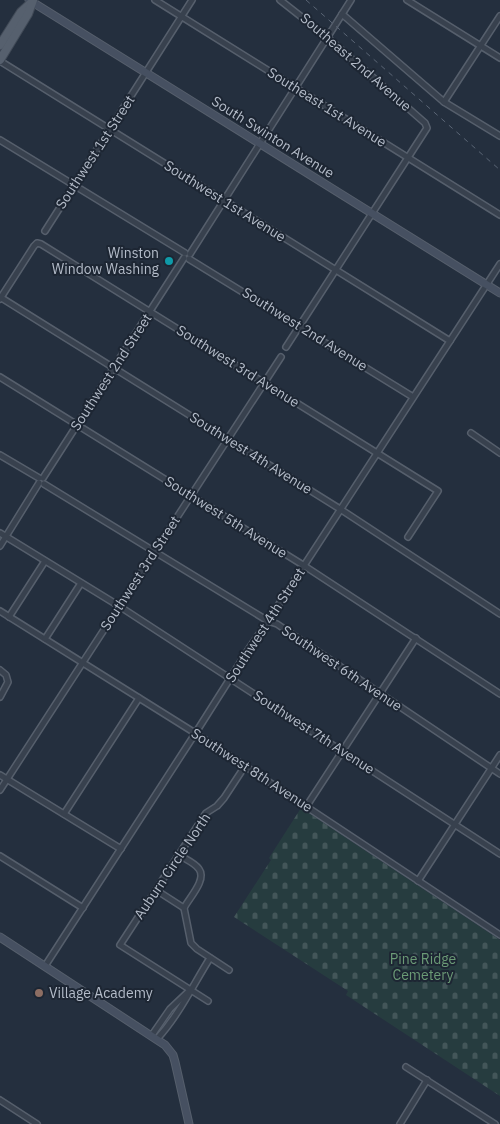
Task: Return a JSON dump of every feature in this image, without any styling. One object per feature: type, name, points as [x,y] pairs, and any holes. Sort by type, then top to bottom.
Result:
[{"type":"main road","points":[[0,45],[21,12],[31,1]]},
{"type":"main road","points":[[0,60],[28,14],[31,1]]},
{"type":"street","name":"Southeast 1st Avenue","points":[[154,0],[500,215]]},
{"type":"street","name":"Southwest 1st Street","points":[[44,232],[192,0]]},
{"type":"street","name":"Southeast 2nd Avenue","points":[[280,0],[290,6],[426,122],[427,128],[408,158]]},
{"type":"street","name":"Southwest 2nd Street","points":[[0,546],[187,256],[191,246],[195,244],[351,0]]},
{"type":"street","points":[[407,0],[500,58]]},
{"type":"street","name":"South Swinton Avenue","points":[[31,1],[500,294]]},
{"type":"street","name":"Southeast 2nd Avenue","points":[[342,14],[444,102],[500,136]]},
{"type":"street","points":[[444,102],[500,16]]},
{"type":"street","name":"Southwest 1st Avenue","points":[[0,60],[109,130],[450,341]]},
{"type":"street","name":"Southwest 2nd Avenue","points":[[0,140],[413,397]]},
{"type":"street","points":[[286,348],[408,158]]},
{"type":"street","name":"Southwest 3rd Avenue","points":[[0,298],[38,243],[41,244],[438,491],[408,537]]},
{"type":"street","name":"Southwest 4th Street","points":[[45,966],[250,646],[500,264]]},
{"type":"street","name":"Southwest 4th Avenue","points":[[0,298],[340,509],[500,614]]},
{"type":"street","name":"Southwest 3rd Street","points":[[0,790],[227,438],[281,358]]},
{"type":"street","name":"Southwest 5th Avenue","points":[[0,377],[303,565],[500,694]]},
{"type":"street","points":[[471,433],[500,453]]},
{"type":"street","name":"Southwest 6th Avenue","points":[[0,455],[268,621],[277,624],[500,774]]},
{"type":"street","name":"Southwest 7th Avenue","points":[[0,533],[119,606],[500,854]]},
{"type":"street","points":[[9,617],[45,561]]},
{"type":"street","points":[[44,639],[80,583]]},
{"type":"street","name":"Southwest 8th Avenue","points":[[0,611],[195,733],[500,935]]},
{"type":"street","points":[[306,807],[416,638]]},
{"type":"street","points":[[0,670],[6,676],[8,682],[0,697]]},
{"type":"street","points":[[64,814],[139,698]]},
{"type":"street","points":[[418,881],[500,755]]},
{"type":"street","name":"Auburn Circle North","points":[[190,990],[120,945],[206,813],[217,806],[224,798],[245,766]]},
{"type":"street","points":[[0,775],[121,849]]},
{"type":"street","points":[[179,855],[197,867],[201,875],[200,882],[184,908],[191,943],[229,970]]},
{"type":"street","points":[[0,856],[83,908]]},
{"type":"street","points":[[156,890],[184,908]]},
{"type":"street","points":[[0,937],[165,1045],[174,1058],[189,1124]]},
{"type":"street","points":[[155,1037],[178,1015],[190,990],[210,958]]},
{"type":"street","points":[[155,1037],[170,1009],[190,990]]},
{"type":"street","points":[[190,990],[208,1001]]},
{"type":"street","points":[[406,1067],[495,1124]]},
{"type":"street","points":[[401,1124],[427,1080]]},
{"type":"street","points":[[0,1100],[37,1124]]},
{"type":"green space","name":"Pine Ridge Cemetery","points":[[301,808],[500,940],[500,1096],[346,995],[348,991],[234,917],[271,860],[269,858]]},
{"type":"railway","points":[[306,0],[500,170]]},
{"type":"place","name":"Winston Window Washing","points":[[169,261]]},
{"type":"place","name":"Village Academy","points":[[39,993]]}]
